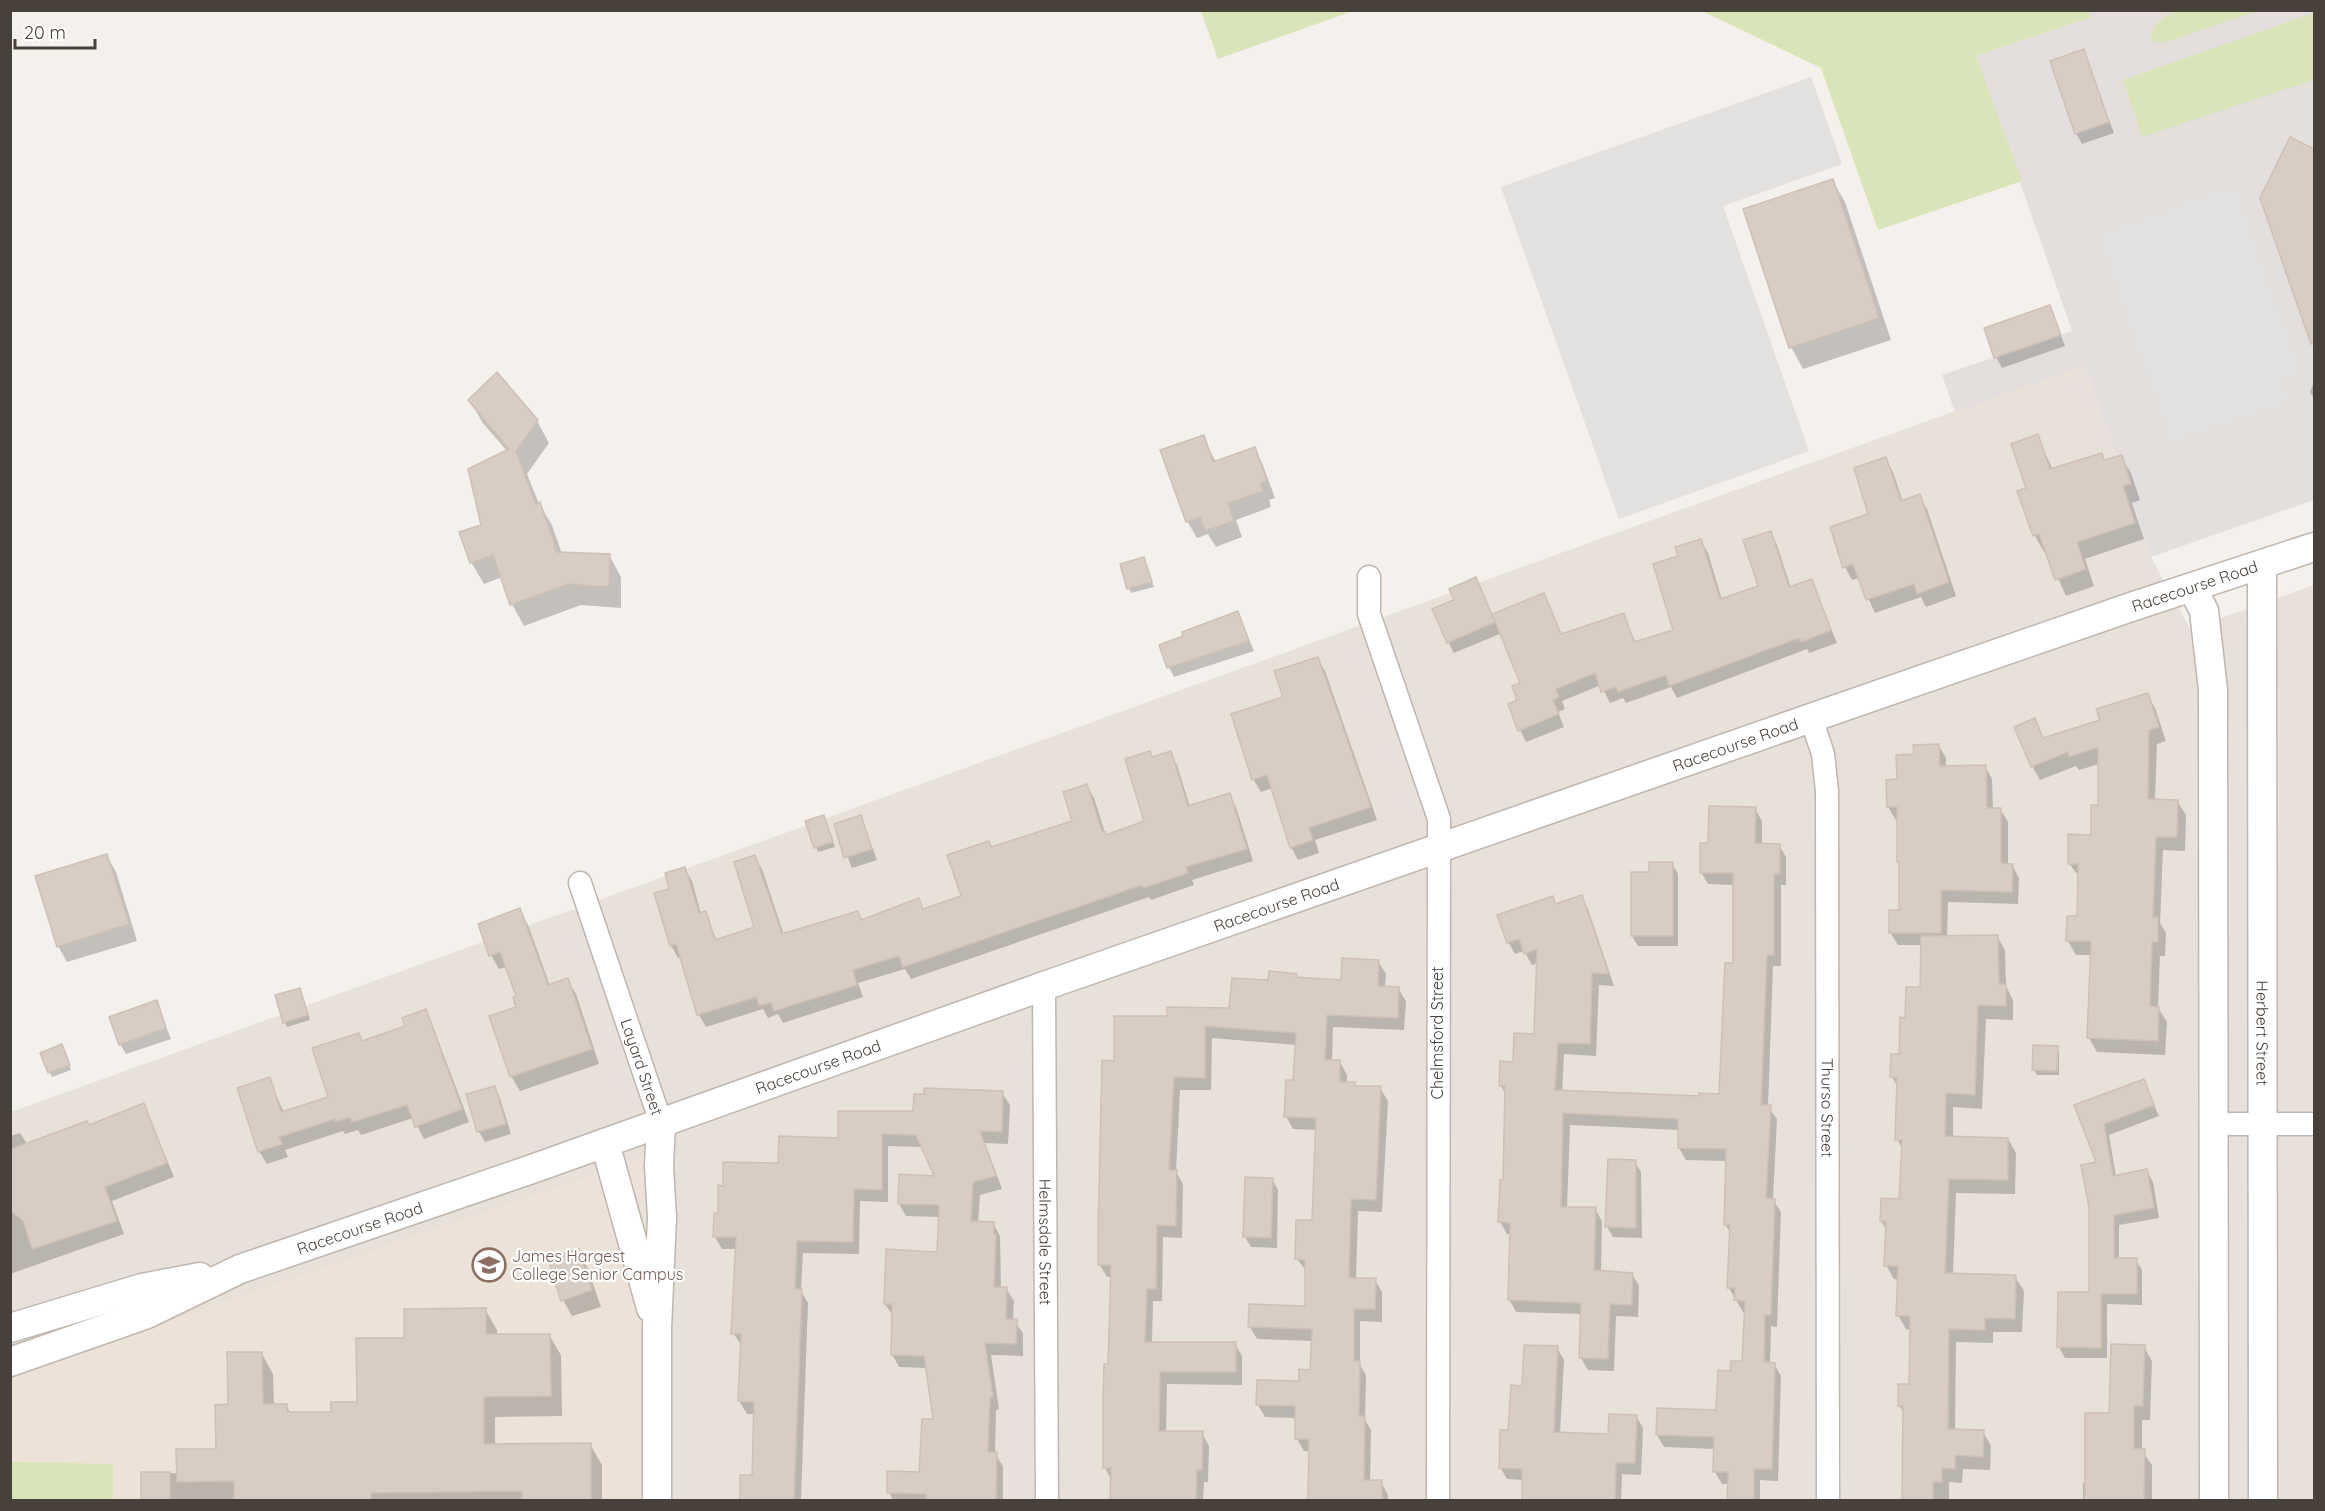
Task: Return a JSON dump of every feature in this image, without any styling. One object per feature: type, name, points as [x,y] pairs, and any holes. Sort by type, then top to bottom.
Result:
[{"type":"street","name":"Racecourse Road","points":[[10,1362],[147,1314],[240,1269],[605,1143],[1044,986],[1811,718],[2314,547]]},
{"type":"street","name":"Herbert Street","points":[[2262,565],[2263,1500]]},
{"type":"street","name":"Chelmsford Street","points":[[1369,578],[1369,614],[1439,819],[1438,1500]]},
{"type":"street","points":[[2192,587],[2204,611],[2213,690],[2214,1500]]},
{"type":"street","name":"Thurso Street","points":[[1811,718],[1823,754],[1827,790],[1828,1500]]},
{"type":"street","name":"Layard Street","points":[[580,883],[661,1123],[662,1218],[657,1328],[657,1500]]},
{"type":"street","name":"Helmsdale Street","points":[[1044,986],[1047,1500]]},
{"type":"street","points":[[2213,1124],[2314,1124]]},
{"type":"street","name":"Layard Street","points":[[605,1143],[657,1328]]},
{"type":"street","name":"Racecourse Road","points":[[10,1328],[142,1288],[240,1269]]},
{"type":"shaded area","points":[[2088,11],[2314,11],[2314,500],[2151,557],[2085,365],[1955,412],[1942,375],[2072,331],[1976,56],[2090,17]]},
{"type":"shaded area","points":[[1811,77],[1842,164],[1723,206],[1809,451],[1619,519],[1501,187]]},
{"type":"shaded area","points":[[2236,182],[2304,375],[2285,381],[2294,404],[2169,445],[2095,233]]},
{"type":"shaded area","points":[[2085,364],[2151,557],[2190,629],[2314,585],[2314,1500],[11,1500],[11,1112]]},
{"type":"shaded area","name":"James Hargest College Senior Campus","points":[[649,1155],[647,1500],[11,1500],[10,1376]]},
{"type":"green space","points":[[1201,10],[1353,11],[1218,59]]},
{"type":"green space","points":[[2088,10],[2091,17],[1976,56],[2022,181],[1878,230],[1821,68],[1702,11]]},
{"type":"green space","points":[[2173,11],[2258,11],[2163,43],[2153,42],[2151,37],[2154,28]]},
{"type":"green space","points":[[2314,13],[2314,80],[2142,137],[2123,80]]},
{"type":"green space","points":[[11,1462],[113,1464],[113,1500],[11,1500]]},
{"type":"building","points":[[2084,49],[2109,122],[2075,134],[2050,61]]},
{"type":"building","points":[[2290,137],[2314,149],[2314,343],[2311,344],[2260,198]]},
{"type":"building","points":[[1833,179],[1879,318],[1789,348],[1743,209]]},
{"type":"building","points":[[2050,305],[2061,335],[1994,358],[1984,328]]},
{"type":"building","points":[[497,372],[538,420],[516,451],[536,505],[540,502],[557,552],[610,554],[609,587],[568,584],[510,605],[493,555],[470,563],[459,532],[481,525],[468,469],[509,449],[468,400]]},
{"type":"building","points":[[2038,434],[2050,469],[2102,453],[2104,460],[2122,455],[2131,484],[2123,486],[2135,523],[2077,542],[2086,569],[2055,580],[2039,534],[2033,536],[2017,491],[2026,488],[2011,444]]},
{"type":"building","points":[[1204,435],[1213,462],[1255,447],[1267,481],[1260,483],[1263,491],[1228,503],[1234,521],[1205,531],[1200,517],[1186,522],[1160,450]]},
{"type":"building","points":[[1886,457],[1901,501],[1920,494],[1949,582],[1917,594],[1914,584],[1866,600],[1853,564],[1843,568],[1830,527],[1868,514],[1854,468]]},
{"type":"building","points":[[1771,531],[1789,587],[1812,579],[1831,630],[1801,642],[1799,638],[1669,686],[1666,675],[1618,692],[1616,687],[1601,692],[1595,673],[1556,689],[1559,697],[1553,700],[1559,714],[1518,731],[1508,704],[1517,700],[1512,686],[1520,683],[1492,614],[1544,593],[1561,634],[1624,613],[1634,642],[1673,630],[1653,564],[1678,556],[1675,547],[1701,539],[1720,599],[1758,586],[1743,540]]},
{"type":"building","points":[[1144,557],[1152,582],[1127,589],[1120,564]]},
{"type":"building","points":[[1476,577],[1495,622],[1447,643],[1432,609],[1454,600],[1449,589]]},
{"type":"building","points":[[1238,611],[1249,641],[1167,668],[1159,645],[1183,636],[1182,632]]},
{"type":"building","points":[[1318,657],[1371,807],[1309,828],[1313,840],[1290,848],[1267,775],[1252,780],[1231,714],[1283,697],[1274,671]]},
{"type":"building","points":[[2148,693],[2159,727],[2149,730],[2148,799],[2178,800],[2177,837],[2156,837],[2153,917],[2158,917],[2158,942],[2152,942],[2150,1006],[2159,1007],[2158,1041],[2087,1038],[2091,941],[2066,941],[2067,916],[2077,916],[2078,864],[2068,864],[2068,834],[2091,835],[2091,805],[2098,805],[2098,747],[2069,757],[2068,752],[2031,767],[2014,727],[2035,718],[2043,738],[2100,720],[2096,709]]},
{"type":"building","points":[[1939,744],[1940,766],[1986,765],[1987,808],[2001,808],[2001,863],[2013,864],[2012,892],[1941,890],[1941,933],[1889,933],[1889,910],[1899,910],[1899,862],[1897,862],[1897,807],[1887,807],[1886,780],[1897,779],[1896,755],[1914,754],[1913,745]]},
{"type":"building","points":[[1150,751],[1152,757],[1171,751],[1188,806],[1230,793],[1247,849],[1186,867],[1188,873],[1143,888],[1142,885],[903,967],[899,956],[853,970],[857,985],[774,1011],[771,1002],[759,1006],[756,997],[697,1015],[676,944],[670,946],[654,893],[669,889],[665,873],[685,867],[699,913],[706,911],[715,940],[754,927],[734,862],[755,855],[782,934],[858,911],[861,920],[919,898],[923,909],[961,896],[947,855],[989,841],[991,847],[1072,821],[1063,792],[1087,784],[1102,831],[1105,831],[1106,835],[1144,821],[1125,759]]},
{"type":"building","points":[[1709,806],[1756,807],[1755,843],[1780,844],[1780,874],[1774,874],[1774,955],[1767,955],[1761,1105],[1771,1105],[1766,1198],[1775,1199],[1771,1315],[1765,1315],[1764,1362],[1775,1363],[1772,1469],[1754,1469],[1754,1500],[1727,1500],[1728,1472],[1713,1472],[1714,1437],[1656,1435],[1657,1408],[1716,1410],[1718,1370],[1730,1371],[1731,1361],[1742,1361],[1745,1301],[1734,1300],[1735,1288],[1727,1288],[1730,1225],[1724,1225],[1726,1149],[1678,1148],[1678,1119],[1563,1113],[1561,1207],[1596,1207],[1594,1270],[1633,1273],[1632,1305],[1610,1304],[1608,1359],[1579,1358],[1581,1303],[1508,1300],[1510,1223],[1498,1222],[1500,1180],[1503,1180],[1505,1086],[1499,1086],[1500,1061],[1513,1062],[1514,1033],[1534,1034],[1537,949],[1524,954],[1519,939],[1507,943],[1497,915],[1553,896],[1555,904],[1582,895],[1609,974],[1592,973],[1590,1044],[1558,1043],[1555,1090],[1699,1096],[1699,1093],[1719,1094],[1725,963],[1733,963],[1733,873],[1700,873],[1700,843],[1708,843]]},
{"type":"building","points":[[824,815],[833,842],[814,848],[805,821]]},
{"type":"building","points":[[861,815],[872,849],[844,858],[834,824]]},
{"type":"building","points":[[107,854],[129,924],[57,947],[35,876]]},
{"type":"building","points":[[1649,862],[1673,862],[1673,936],[1631,936],[1631,872],[1649,872]]},
{"type":"building","points":[[520,908],[548,985],[568,978],[592,1049],[510,1077],[489,1016],[516,1007],[513,997],[516,996],[500,952],[489,956],[478,924]]},
{"type":"building","points":[[1998,935],[1999,984],[2006,984],[2006,1006],[1978,1005],[1975,1095],[1946,1093],[1945,1136],[2008,1138],[2008,1180],[1949,1179],[1945,1273],[2016,1275],[2015,1319],[1985,1318],[1985,1330],[1949,1329],[1948,1429],[1984,1430],[1983,1457],[1955,1455],[1955,1469],[1942,1468],[1942,1482],[1933,1482],[1933,1500],[1902,1500],[1903,1406],[1898,1406],[1898,1384],[1909,1384],[1910,1316],[1896,1316],[1898,1266],[1884,1266],[1886,1222],[1880,1221],[1881,1198],[1899,1199],[1902,1140],[1895,1140],[1897,1078],[1890,1077],[1891,1054],[1899,1054],[1900,1017],[1905,1018],[1906,987],[1920,987],[1921,936]]},
{"type":"building","points":[[1342,958],[1379,960],[1378,986],[1399,987],[1398,1018],[1327,1015],[1325,1060],[1340,1060],[1340,1082],[1355,1082],[1355,1086],[1381,1086],[1376,1200],[1351,1199],[1349,1278],[1376,1278],[1375,1309],[1354,1309],[1354,1361],[1360,1361],[1359,1416],[1365,1416],[1364,1480],[1382,1480],[1382,1500],[1308,1500],[1309,1439],[1295,1439],[1295,1406],[1256,1405],[1257,1380],[1299,1381],[1299,1369],[1310,1370],[1312,1329],[1248,1327],[1249,1304],[1305,1306],[1305,1260],[1295,1259],[1296,1220],[1312,1220],[1316,1118],[1284,1117],[1286,1080],[1293,1080],[1296,1033],[1205,1026],[1205,1078],[1174,1077],[1169,1170],[1177,1170],[1176,1226],[1157,1225],[1156,1289],[1147,1289],[1145,1342],[1236,1342],[1236,1372],[1160,1372],[1159,1431],[1203,1431],[1202,1470],[1197,1470],[1196,1500],[1110,1500],[1111,1468],[1103,1468],[1103,1402],[1104,1364],[1108,1364],[1111,1265],[1098,1265],[1098,1233],[1102,1060],[1114,1061],[1114,1016],[1167,1016],[1167,1007],[1229,1008],[1232,978],[1268,980],[1269,971],[1297,974],[1296,977],[1341,980]]},
{"type":"building","points":[[300,988],[308,1015],[283,1023],[275,995]]},
{"type":"building","points":[[157,1000],[166,1028],[119,1045],[109,1017]]},
{"type":"building","points":[[426,1009],[462,1109],[415,1127],[407,1105],[352,1122],[350,1117],[336,1122],[335,1119],[279,1137],[282,1144],[258,1152],[237,1088],[270,1077],[281,1112],[328,1097],[312,1048],[359,1033],[362,1041],[405,1026],[402,1018]]},
{"type":"building","points":[[62,1044],[70,1065],[48,1073],[40,1053]]},
{"type":"building","points":[[2033,1045],[2058,1046],[2057,1071],[2032,1070]]},
{"type":"building","points":[[2144,1079],[2154,1105],[2104,1124],[2113,1176],[2147,1169],[2154,1208],[2114,1215],[2114,1258],[2137,1258],[2137,1294],[2101,1294],[2101,1348],[2057,1347],[2058,1292],[2089,1292],[2089,1207],[2081,1165],[2096,1162],[2074,1105]]},
{"type":"building","points":[[495,1086],[506,1124],[477,1132],[466,1094]]},
{"type":"building","points":[[924,1088],[1003,1091],[1002,1132],[980,1131],[996,1176],[973,1182],[971,1221],[994,1222],[994,1234],[996,1234],[994,1287],[1007,1287],[1006,1319],[1017,1319],[1016,1344],[985,1343],[993,1397],[990,1397],[988,1452],[997,1452],[996,1500],[926,1500],[926,1494],[887,1493],[887,1471],[919,1472],[922,1419],[933,1419],[924,1356],[891,1355],[892,1304],[884,1304],[886,1249],[937,1252],[939,1205],[898,1204],[899,1174],[934,1176],[916,1135],[882,1134],[882,1190],[854,1189],[853,1242],[797,1241],[795,1289],[802,1289],[794,1500],[740,1500],[740,1475],[752,1475],[754,1402],[738,1401],[741,1334],[731,1334],[736,1237],[713,1237],[714,1213],[718,1213],[718,1185],[723,1186],[723,1162],[778,1163],[779,1136],[838,1138],[838,1111],[913,1111],[914,1094],[924,1094]]},
{"type":"building","points":[[144,1103],[167,1163],[105,1187],[117,1221],[32,1249],[23,1221],[11,1211],[11,1149],[87,1121],[89,1125]]},
{"type":"building","points":[[1608,1159],[1636,1160],[1636,1228],[1605,1227]]},
{"type":"building","points":[[1245,1177],[1273,1178],[1271,1238],[1243,1237]]},
{"type":"building","points":[[579,1249],[592,1290],[561,1301],[548,1259]]},
{"type":"building","points":[[486,1308],[486,1334],[550,1334],[551,1396],[484,1397],[484,1444],[591,1443],[591,1500],[522,1500],[522,1491],[371,1493],[371,1500],[234,1500],[234,1481],[177,1482],[176,1449],[216,1449],[215,1405],[228,1404],[227,1352],[262,1352],[263,1404],[287,1404],[287,1412],[331,1412],[331,1402],[357,1402],[356,1338],[404,1338],[404,1309]]},
{"type":"building","points":[[2111,1344],[2145,1345],[2143,1406],[2134,1406],[2134,1449],[2145,1449],[2144,1500],[2085,1500],[2085,1413],[2109,1413]]},
{"type":"building","points":[[1524,1345],[1558,1346],[1554,1432],[1608,1434],[1609,1414],[1637,1415],[1635,1463],[1616,1463],[1615,1500],[1522,1500],[1522,1469],[1499,1468],[1500,1430],[1508,1430],[1511,1385],[1522,1386]]},
{"type":"building","points":[[141,1472],[170,1472],[170,1500],[141,1500]]},
{"type":"place","name":"James Hargest College Senior Campus","points":[[489,1265]]}]
